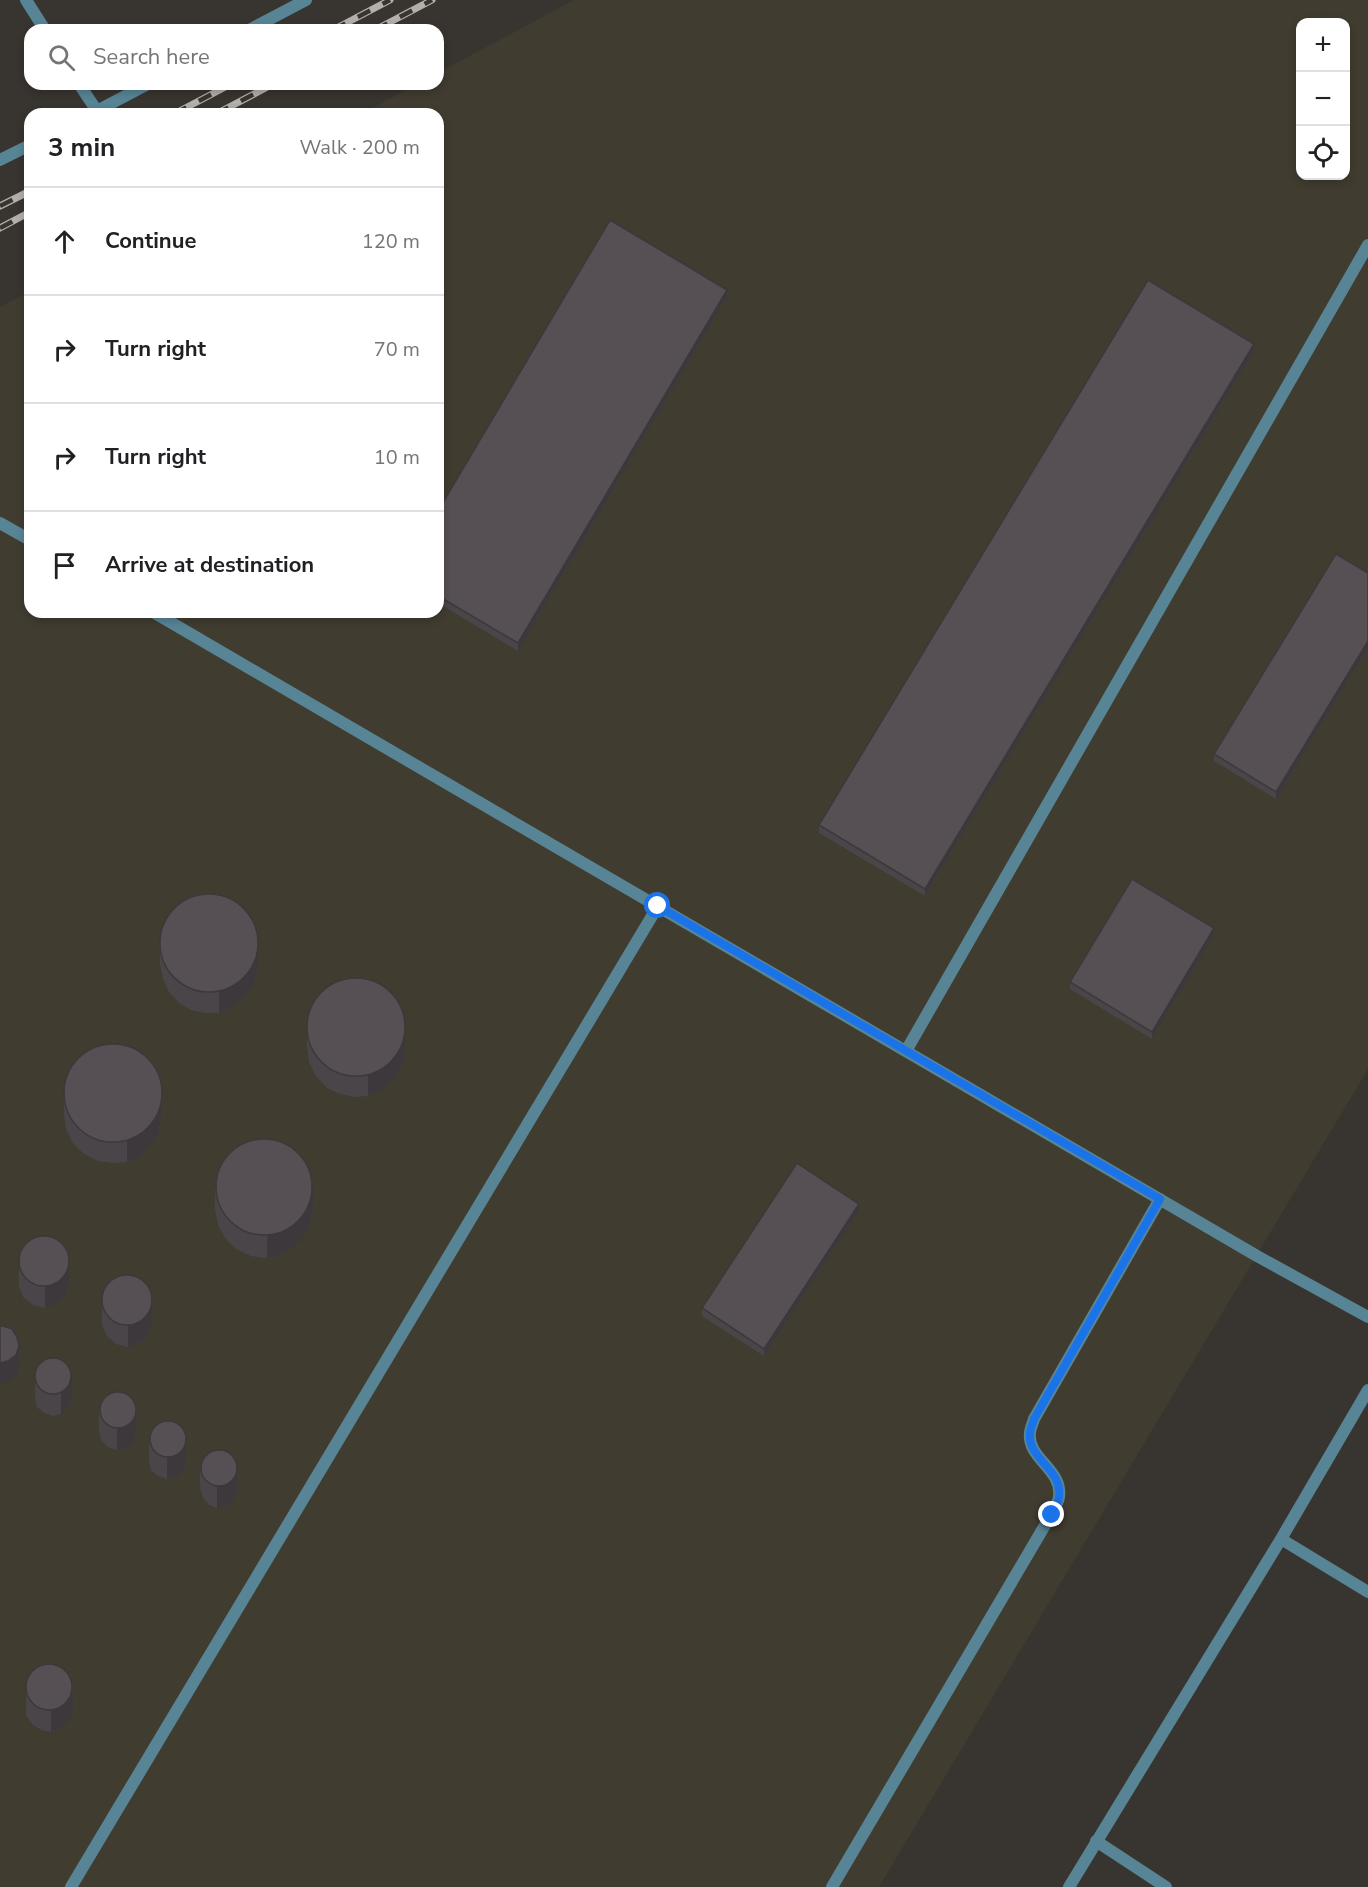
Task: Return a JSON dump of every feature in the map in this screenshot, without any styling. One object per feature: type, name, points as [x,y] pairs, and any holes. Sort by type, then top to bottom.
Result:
[{"type":"street","points":[[26,0],[41,24]]},
{"type":"street","points":[[260,24],[306,0]]},
{"type":"street","points":[[83,90],[92,108]]},
{"type":"street","points":[[103,108],[137,90]]},
{"type":"street","points":[[0,160],[24,148]]},
{"type":"street","points":[[906,1051],[1368,245]]},
{"type":"street","points":[[0,523],[24,537]]},
{"type":"street","points":[[163,618],[1257,1256],[1368,1317]]},
{"type":"street","points":[[70,1887],[658,906]]},
{"type":"street","points":[[832,1887],[1052,1515],[1059,1497],[1058,1482],[1052,1471],[1033,1450],[1029,1434],[1034,1419],[1160,1199]]},
{"type":"street","points":[[1069,1887],[1281,1539],[1368,1390]]},
{"type":"street","points":[[1281,1539],[1368,1592]]},
{"type":"street","points":[[1096,1841],[1166,1887]]},
{"type":"shaded area","points":[[574,0],[1368,0],[1368,1069],[879,1887],[0,1887],[0,307],[24,294],[24,618],[444,618],[444,108],[372,108],[406,90],[444,90],[444,70]]},
{"type":"building","points":[[610,220],[727,290],[518,643],[444,600],[444,501]]},
{"type":"building","points":[[1148,280],[1254,344],[925,889],[819,825]]},
{"type":"building","points":[[1336,554],[1368,573],[1368,641],[1276,792],[1214,754]]},
{"type":"building","points":[[1132,879],[1214,928],[1152,1032],[1070,982]]},
{"type":"building","points":[[209,894],[228,898],[243,909],[254,924],[258,943],[254,962],[243,977],[228,988],[209,992],[190,988],[175,977],[164,962],[160,943],[164,924],[175,909],[190,898]]},
{"type":"building","points":[[356,978],[375,982],[390,993],[401,1008],[405,1027],[401,1046],[390,1061],[375,1072],[356,1076],[337,1072],[322,1061],[311,1046],[307,1027],[311,1008],[322,993],[337,982]]},
{"type":"building","points":[[113,1044],[132,1048],[147,1059],[158,1074],[162,1093],[158,1112],[147,1127],[132,1138],[113,1142],[94,1138],[79,1127],[68,1112],[64,1093],[68,1074],[79,1059],[94,1048]]},
{"type":"building","points":[[255,1139],[273,1139],[291,1147],[304,1160],[312,1178],[309,1206],[291,1227],[273,1235],[255,1235],[237,1227],[224,1214],[216,1196],[216,1178],[224,1160],[237,1147]]},
{"type":"building","points":[[797,1163],[859,1204],[764,1349],[702,1308]]},
{"type":"building","points":[[44,1236],[62,1243],[69,1261],[62,1279],[44,1286],[26,1279],[19,1261],[26,1243]]},
{"type":"building","points":[[127,1275],[145,1282],[152,1300],[145,1318],[127,1325],[109,1318],[102,1300],[109,1282]]},
{"type":"building","points":[[0,1326],[12,1329],[19,1346],[16,1355],[0,1363]]},
{"type":"building","points":[[53,1358],[66,1363],[71,1376],[66,1389],[53,1394],[40,1389],[35,1376],[40,1363]]},
{"type":"building","points":[[118,1392],[131,1397],[136,1410],[131,1423],[118,1428],[105,1423],[100,1410],[105,1397]]},
{"type":"building","points":[[168,1421],[181,1426],[186,1439],[181,1452],[168,1457],[155,1452],[150,1439],[155,1426]]},
{"type":"building","points":[[219,1450],[232,1455],[237,1468],[232,1481],[219,1486],[206,1481],[201,1468],[206,1455]]},
{"type":"building","points":[[49,1664],[65,1671],[72,1687],[65,1703],[49,1710],[33,1703],[26,1687],[33,1671]]},
{"type":"railway","points":[[344,24],[390,0]]},
{"type":"railway","points":[[386,24],[432,0]]},
{"type":"railway","points":[[185,108],[220,90]]},
{"type":"railway","points":[[227,108],[262,90]]},
{"type":"railway","points":[[0,206],[24,194]]},
{"type":"railway","points":[[0,228],[24,215]]},
{"type":"route","points":[[658,906],[1160,1199],[1034,1419],[1029,1434],[1033,1450],[1052,1471],[1058,1482],[1059,1497],[1052,1515]]}]
